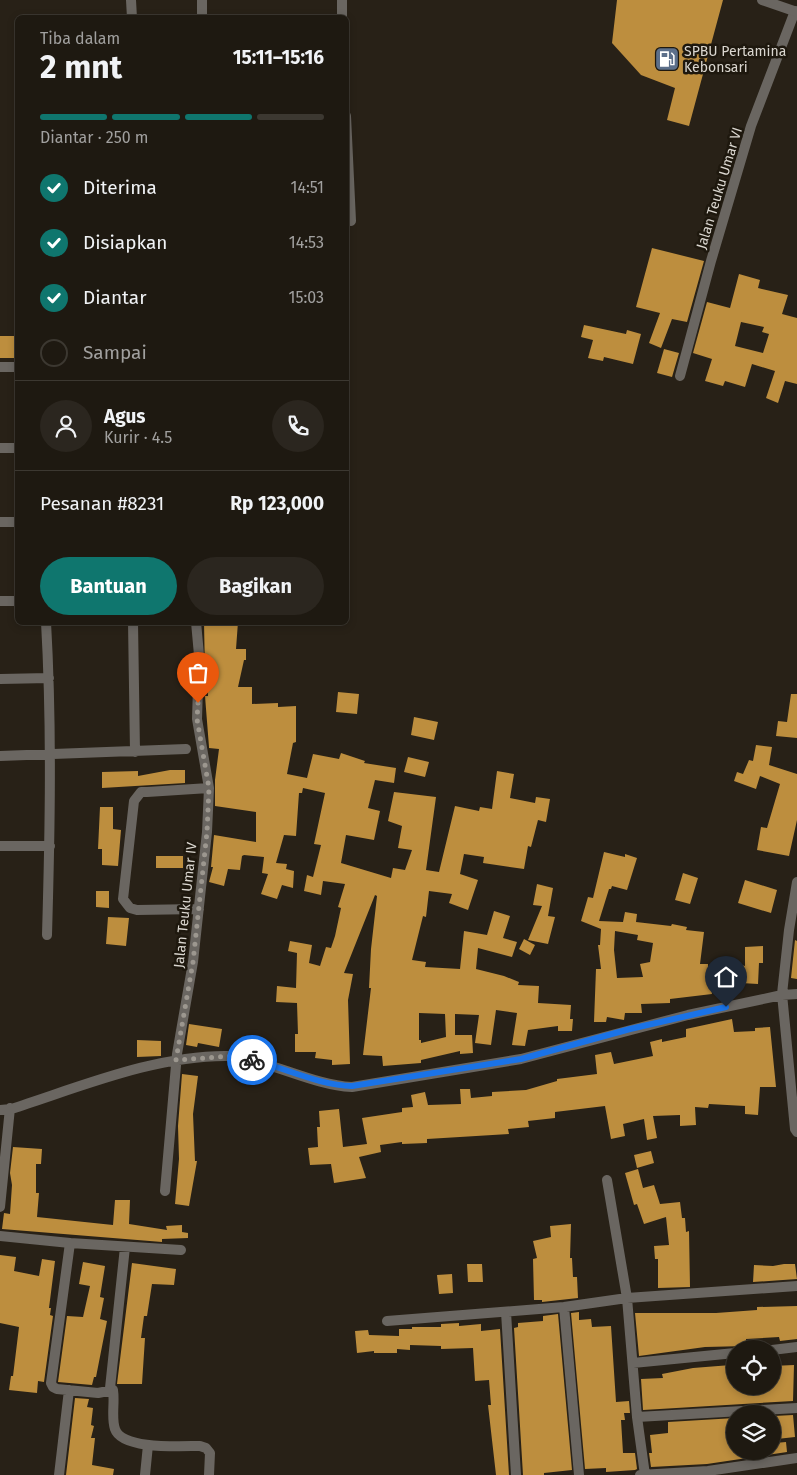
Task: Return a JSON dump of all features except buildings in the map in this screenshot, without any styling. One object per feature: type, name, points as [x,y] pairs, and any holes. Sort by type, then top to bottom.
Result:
[{"type":"street","points":[[131,0],[132,15]]},
{"type":"street","points":[[202,0],[202,15]]},
{"type":"street","points":[[342,0],[342,15]]},
{"type":"street","points":[[762,0],[796,11]]},
{"type":"street","name":"Jalan Teuku Umar VI","points":[[680,376],[751,126],[796,11]]},
{"type":"street","points":[[349,179],[351,221]]},
{"type":"street","points":[[0,367],[15,367]]},
{"type":"street","points":[[0,448],[15,448]]},
{"type":"street","points":[[0,522],[15,522]]},
{"type":"street","points":[[0,601],[15,601]]},
{"type":"street","points":[[46,625],[50,755],[50,846],[47,935]]},
{"type":"street","points":[[133,625],[135,752]]},
{"type":"street","name":"Jalan Teuku Umar IV","points":[[165,1191],[176,1060],[193,962],[207,832],[209,788],[197,719],[199,655],[196,625]]},
{"type":"street","points":[[0,679],[49,678]]},
{"type":"street","points":[[0,756],[186,749]]},
{"type":"street","points":[[199,909],[137,910],[130,908],[123,899],[134,801],[137,796],[147,792],[209,788]]},
{"type":"street","points":[[0,846],[50,846]]},
{"type":"street","points":[[797,882],[784,963],[782,995],[793,1073],[795,1129],[797,1132]]},
{"type":"street","points":[[0,1207],[7,1109],[176,1060],[233,1056],[281,1067],[333,1086],[352,1086],[521,1059],[688,1015],[782,995],[797,994]]},
{"type":"street","points":[[607,1180],[627,1298],[637,1417],[645,1475]]},
{"type":"street","points":[[0,1236],[70,1243],[181,1250]]},
{"type":"street","points":[[70,1243],[51,1383],[57,1389],[98,1393],[113,1390]]},
{"type":"street","points":[[125,1247],[110,1388],[113,1390],[115,1430],[126,1440],[148,1445],[200,1446],[206,1448],[210,1453],[210,1475]]},
{"type":"street","points":[[387,1321],[564,1307],[627,1298],[797,1286]]},
{"type":"street","points":[[564,1307],[579,1475]]},
{"type":"street","points":[[506,1312],[516,1475]]},
{"type":"street","points":[[781,1349],[797,1348]]},
{"type":"street","points":[[633,1363],[726,1354]]},
{"type":"street","points":[[59,1475],[69,1390]]},
{"type":"street","points":[[637,1417],[797,1408]]},
{"type":"street","points":[[145,1475],[148,1445]]},
{"type":"street","points":[[639,1475],[708,1473],[797,1458]]},
{"type":"street","points":[[768,1463],[769,1475]]},
{"type":"way so far","points":[[198,703],[197,719],[209,788],[207,832],[193,962],[176,1060],[233,1056],[252,1060]]},
{"type":"place","name":"SPBU Pertamina Kebonsari","points":[[667,59]]},
{"type":"route","points":[[252,1060],[281,1067],[333,1086],[352,1086],[521,1059],[630,1029],[726,1007]]}]
